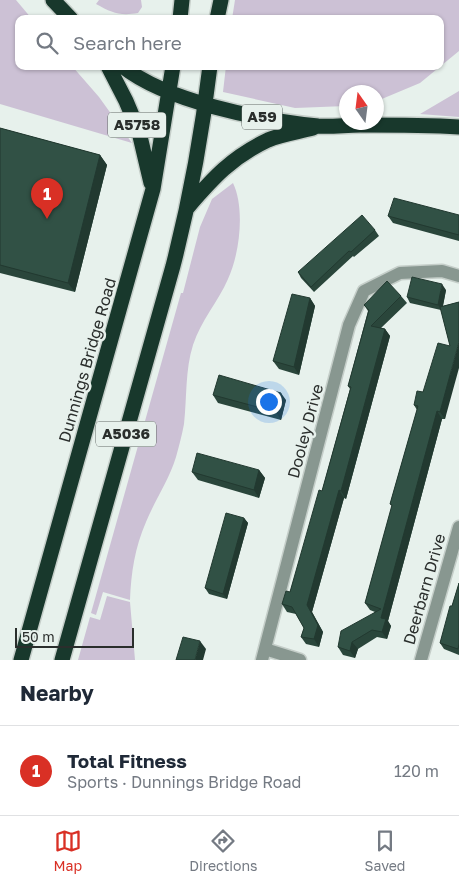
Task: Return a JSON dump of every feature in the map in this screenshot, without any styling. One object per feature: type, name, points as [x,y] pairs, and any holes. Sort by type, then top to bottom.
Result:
[{"type":"highway","points":[[53,0],[67,15]]},
{"type":"highway","points":[[218,15],[221,0]]},
{"type":"highway","name":"A5758","points":[[110,70],[139,132],[153,189]]},
{"type":"highway","name":"A5758","points":[[127,70],[133,75],[169,92]]},
{"type":"highway","name":"Dunnings Bridge Road","points":[[21,660],[153,189],[172,70]]},
{"type":"highway","name":"A5036","points":[[62,660],[188,207],[206,104],[210,70]]},
{"type":"highway","points":[[169,92],[206,104]]},
{"type":"highway","name":"A59","points":[[206,104],[247,115],[319,126],[358,125],[459,128]]},
{"type":"highway","points":[[188,207],[217,173],[238,157],[270,140],[319,126]]},
{"type":"street","name":"Dooley Drive","points":[[263,655],[349,325],[364,291],[400,273],[442,272],[459,276]]},
{"type":"street","name":"Deerbarn Drive","points":[[421,660],[459,527]]},
{"type":"street","points":[[263,655],[300,660]]},
{"type":"shaded area","points":[[0,0],[16,0],[29,15],[15,15],[15,70],[75,70],[99,97],[132,143],[0,104]]},
{"type":"shaded area","points":[[99,0],[141,0],[142,7],[138,13],[121,14],[96,4]]},
{"type":"shaded area","points":[[235,0],[459,0],[459,51],[444,63],[444,15],[233,15]]},
{"type":"shaded area","points":[[226,70],[436,70],[420,83],[384,98],[384,85],[339,85],[339,106],[295,108],[223,92]]},
{"type":"shaded area","points":[[459,91],[459,117],[420,114]]},
{"type":"shaded area","points":[[233,183],[237,193],[240,218],[236,257],[228,279],[200,327],[190,355],[184,424],[176,457],[170,474],[142,531],[136,551],[130,600],[103,592],[96,615],[91,613],[181,293],[183,293],[200,227],[212,199]]},
{"type":"shaded area","points":[[107,596],[130,602],[135,660],[78,660],[90,617],[100,620]]},
{"type":"building","points":[[0,128],[100,155],[68,283],[0,265]]},
{"type":"building","points":[[394,198],[459,215],[459,235],[388,216]]},
{"type":"building","points":[[362,215],[375,230],[351,252],[349,251],[311,287],[298,272]]},
{"type":"building","points":[[412,277],[442,284],[438,305],[407,297]]},
{"type":"building","points":[[387,281],[401,296],[371,326],[385,329],[341,491],[339,490],[307,605],[318,625],[314,639],[301,637],[304,628],[292,607],[282,604],[286,591],[290,592],[319,490],[322,491],[351,387],[348,386],[369,310],[364,305]]},
{"type":"building","points":[[292,294],[310,298],[294,367],[273,361]]},
{"type":"building","points":[[459,302],[459,342],[440,412],[437,411],[381,618],[386,619],[382,632],[372,630],[352,642],[350,651],[338,647],[341,631],[381,609],[365,603],[392,505],[390,504],[418,406],[414,405],[417,391],[423,392],[438,343],[450,346],[440,307]]},
{"type":"building","points":[[219,375],[281,393],[276,412],[213,395]]},
{"type":"building","points":[[197,453],[259,470],[254,490],[192,472]]},
{"type":"building","points":[[226,513],[244,518],[223,594],[205,588]]},
{"type":"building","points":[[459,583],[458,649],[440,643],[450,606],[452,606]]},
{"type":"building","points":[[183,637],[200,641],[195,660],[176,660]]},
{"type":"place","name":"Total Fitness","points":[[47,219]]}]
